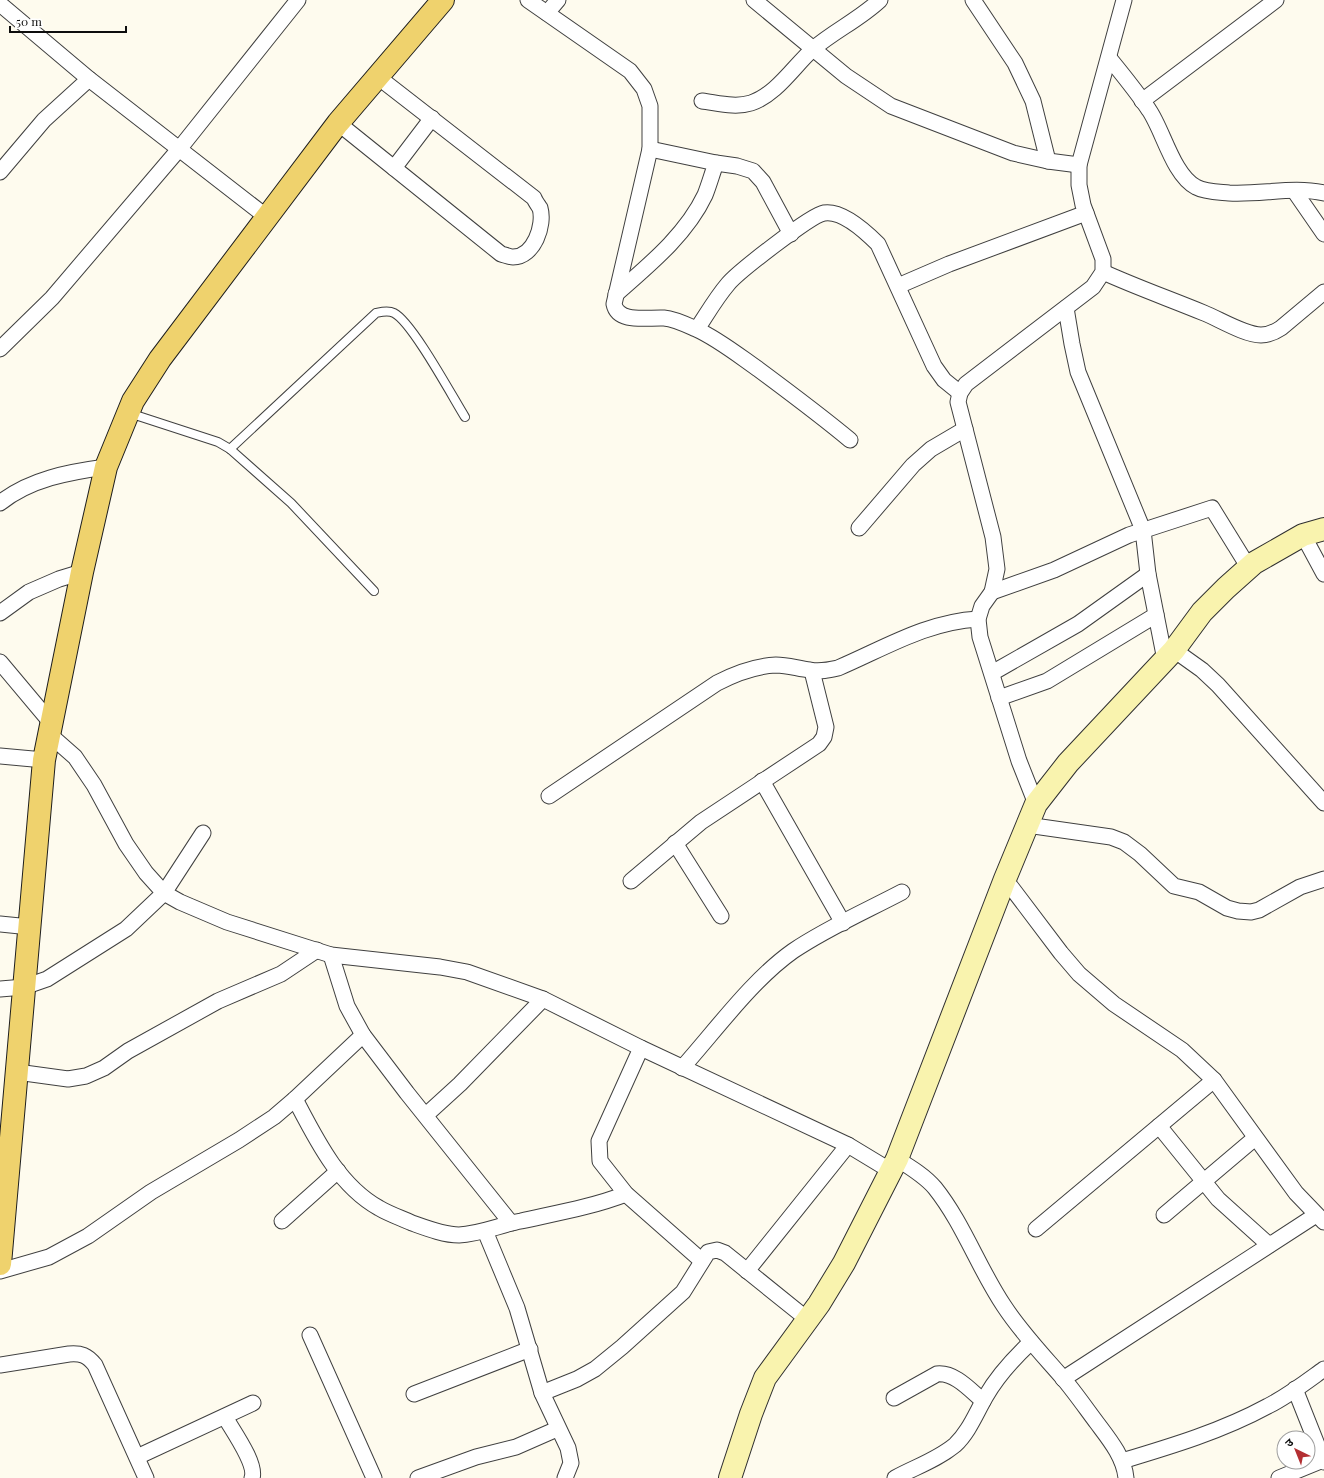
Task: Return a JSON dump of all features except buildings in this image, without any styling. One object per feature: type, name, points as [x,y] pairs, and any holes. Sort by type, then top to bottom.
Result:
[{"type":"main road","points":[[0,1260],[4,1171],[17,1072],[44,760],[82,572],[106,468],[133,401],[160,359],[268,218],[338,123],[443,0]]},
{"type":"street","points":[[0,349],[52,298],[180,148],[298,0]]},
{"type":"street","points":[[528,0],[630,71],[644,89],[650,106],[650,149],[616,294],[614,304],[615,310],[621,315],[628,317],[666,318],[697,329],[729,348],[802,401],[850,440]]},
{"type":"street","points":[[547,13],[558,0]]},
{"type":"street","points":[[754,0],[846,76],[890,106],[1013,153],[1048,161],[1080,165]]},
{"type":"street","points":[[702,101],[734,106],[751,103],[768,93],[813,49],[880,0]]},
{"type":"street","points":[[973,0],[1015,63],[1033,101],[1048,161]]},
{"type":"street","points":[[1036,804],[1018,761],[980,637],[978,619],[982,606],[992,592],[997,569],[993,537],[958,402],[960,393],[966,384],[1093,287],[1103,272],[1103,259],[1086,212],[1079,185],[1080,165],[1110,59],[1124,0]]},
{"type":"street","points":[[1142,101],[1276,0]]},
{"type":"street","points":[[0,4],[89,79],[180,148],[268,218]]},
{"type":"street","points":[[1110,59],[1150,111],[1174,162],[1185,177],[1196,187],[1211,191],[1237,193],[1324,193]]},
{"type":"street","points":[[338,123],[502,254],[513,257],[525,254],[535,243],[541,219],[540,208],[534,198],[378,77]]},
{"type":"street","points":[[0,172],[5,155],[89,79]]},
{"type":"street","points":[[394,168],[432,118]]},
{"type":"street","points":[[650,149],[737,166],[753,171],[763,182],[791,234]]},
{"type":"street","points":[[616,294],[668,247],[690,220],[704,195],[716,163]]},
{"type":"street","points":[[1294,192],[1324,234]]},
{"type":"street","points":[[898,286],[949,264],[1086,212]]},
{"type":"street","points":[[697,329],[728,283],[741,270],[809,220],[823,213],[832,213],[851,221],[866,231],[878,244],[934,366],[944,380],[960,393]]},
{"type":"street","points":[[1103,272],[1143,290],[1251,333],[1261,335],[1274,333],[1324,292]]},
{"type":"street","points":[[1066,308],[1078,372],[1143,530],[1148,574],[1156,615],[1170,655],[1202,670],[1218,685],[1324,803]]},
{"type":"street","points":[[859,528],[913,465],[931,449],[965,429]]},
{"type":"street","points":[[0,503],[11,494],[41,481],[74,472],[106,468]]},
{"type":"street","points":[[992,592],[1054,570],[1093,550],[1143,530],[1212,508],[1249,568]]},
{"type":"street","points":[[730,1478],[751,1414],[765,1378],[807,1319],[844,1263],[894,1165],[1005,878],[1036,804],[1068,763],[1170,655],[1202,612],[1249,568],[1303,535],[1324,530]]},
{"type":"street","points":[[1303,535],[1324,574]]},
{"type":"street","points":[[0,613],[29,592],[59,579],[82,572]]},
{"type":"street","points":[[992,673],[1078,624],[1148,574]]},
{"type":"street","points":[[999,698],[1047,681],[1156,615]]},
{"type":"street","points":[[549,796],[717,683],[732,675],[753,668],[777,665],[812,671],[824,671],[838,668],[934,626],[956,620],[978,619]]},
{"type":"street","points":[[0,662],[51,730],[75,757],[94,786],[126,844],[146,873],[164,893],[180,902],[227,922],[331,955],[440,967],[467,972],[543,999],[682,1068],[848,1145],[922,1176],[934,1187],[945,1201],[987,1279],[1008,1312],[1031,1342],[1063,1379],[1109,1439],[1122,1460],[1126,1478]]},
{"type":"street","points":[[631,881],[701,822],[811,750],[824,737],[826,727],[812,671]]},
{"type":"street","points":[[0,756],[44,760]]},
{"type":"street","points":[[762,781],[843,923]]},
{"type":"street","points":[[1027,825],[1111,837],[1124,842],[1140,854],[1174,886],[1199,892],[1238,912],[1251,912],[1259,910],[1300,887],[1324,879]]},
{"type":"street","points":[[0,990],[24,988],[47,979],[126,929],[164,893],[203,834]]},
{"type":"street","points":[[675,843],[721,916]]},
{"type":"street","points":[[1005,878],[1060,953],[1079,974],[1114,1004],[1182,1050],[1214,1080],[1296,1193],[1320,1218],[1269,1245],[1063,1379]]},
{"type":"street","points":[[682,1068],[769,970],[793,951],[902,892]]},
{"type":"street","points":[[0,924],[30,927]]},
{"type":"street","points":[[17,1072],[68,1079],[86,1076],[104,1068],[128,1052],[218,1001],[281,974],[317,950]]},
{"type":"street","points":[[331,955],[347,1006],[363,1035],[407,1093],[511,1222]]},
{"type":"street","points":[[426,1115],[460,1084],[543,999]]},
{"type":"street","points":[[0,1260],[49,1257],[88,1236],[150,1192],[239,1140],[274,1117],[363,1035]]},
{"type":"street","points":[[641,1048],[599,1141],[600,1161],[626,1194],[702,1261]]},
{"type":"street","points":[[1036,1229],[1214,1080]]},
{"type":"street","points":[[295,1099],[319,1143],[338,1171],[356,1191],[378,1208],[428,1229],[458,1235],[485,1230],[511,1222],[579,1209],[626,1194]]},
{"type":"street","points":[[1159,1126],[1202,1182],[1218,1200],[1269,1245]]},
{"type":"street","points":[[1164,1215],[1255,1138]]},
{"type":"street","points":[[747,1270],[848,1145]]},
{"type":"street","points":[[282,1220],[338,1171]]},
{"type":"street","points":[[485,1230],[517,1308],[542,1393],[571,1458],[571,1463],[566,1478]]},
{"type":"street","points":[[542,1393],[577,1379],[595,1369],[622,1347],[683,1292],[708,1252],[717,1250],[725,1253],[807,1319]]},
{"type":"street","points":[[310,1335],[374,1478]]},
{"type":"street","points":[[895,1478],[943,1454],[955,1444],[967,1431],[983,1401],[1010,1363],[1031,1342]]},
{"type":"street","points":[[414,1394],[530,1349]]},
{"type":"street","points":[[0,1365],[79,1353],[88,1357],[95,1365],[146,1478]]},
{"type":"street","points":[[1122,1460],[1176,1445],[1230,1425],[1269,1406],[1295,1390],[1324,1369]]},
{"type":"street","points":[[894,1398],[938,1374],[942,1374],[951,1376],[983,1401]]},
{"type":"street","points":[[1279,1478],[1323,1461],[1295,1390]]},
{"type":"street","points":[[137,1457],[225,1417],[253,1402]]},
{"type":"street","points":[[225,1417],[252,1464],[254,1472],[252,1478]]},
{"type":"street","points":[[418,1478],[438,1474],[476,1457],[516,1447],[557,1429]]},
{"type":"lane","points":[[230,449],[376,313],[384,311],[392,312],[400,318],[417,339],[465,417]]},
{"type":"lane","points":[[128,412],[218,442],[230,449],[291,503],[374,591]]}]
